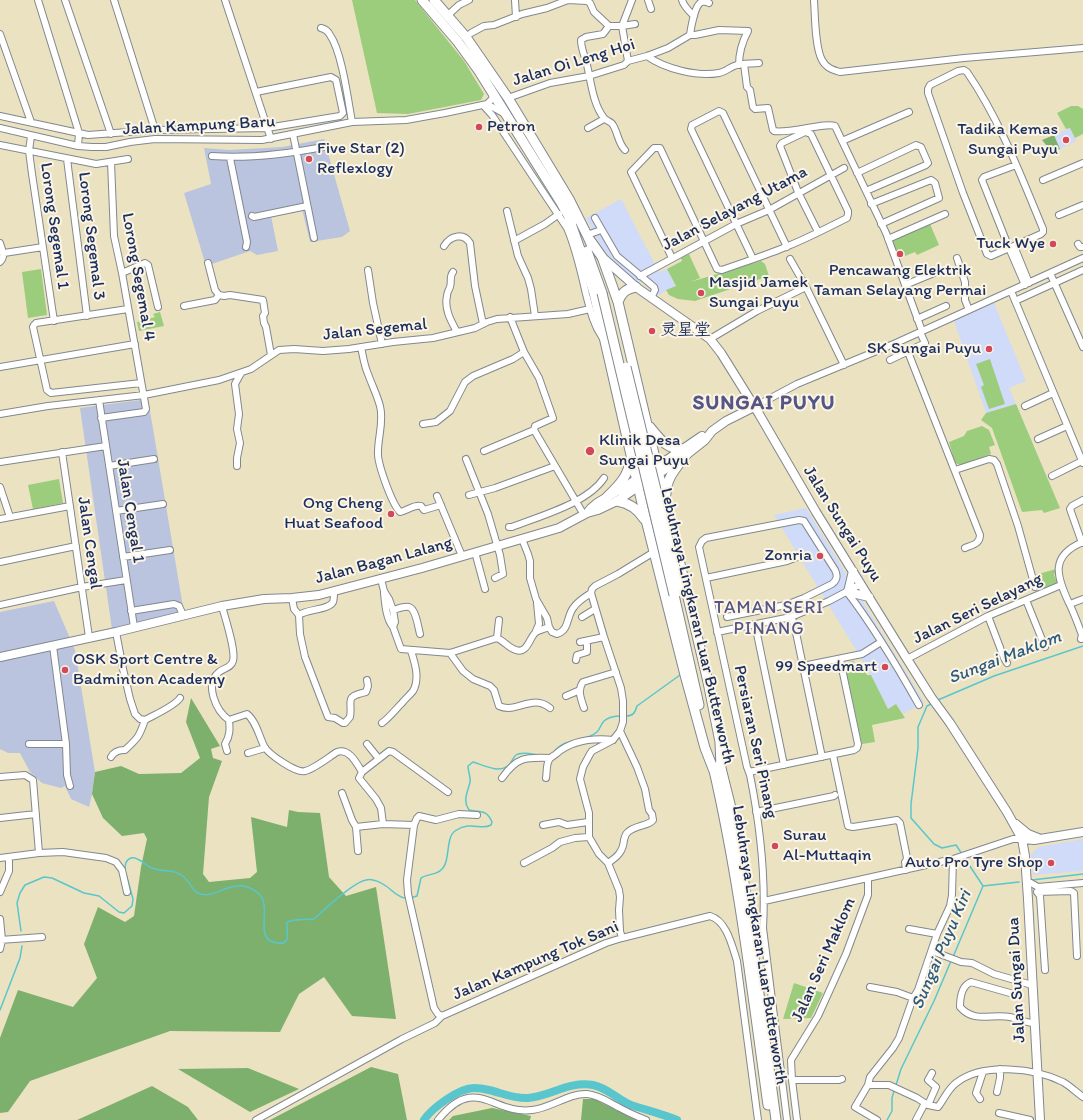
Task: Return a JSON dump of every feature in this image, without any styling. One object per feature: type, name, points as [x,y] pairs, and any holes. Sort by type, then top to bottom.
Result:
[{"type":"highway","name":"Lebuhraya Lingkaran Luar Butterworth","points":[[422,0],[458,42],[479,71],[560,201],[579,235],[604,293]]},
{"type":"highway","name":"Lebuhraya Lingkaran Luar Butterworth","points":[[434,0],[466,37],[508,98],[569,198],[588,237],[604,293],[718,770],[730,804],[743,875],[771,1108],[770,1120]]},
{"type":"highway","points":[[569,218],[594,293],[637,484],[687,682],[705,748],[718,770]]},
{"type":"highway","points":[[588,237],[602,257],[618,302],[648,424],[708,682],[720,742],[718,770]]},
{"type":"highway","points":[[618,302],[622,294],[628,289],[636,288]]},
{"type":"highway","points":[[648,424],[660,440],[665,444],[685,452],[667,483],[667,506]]},
{"type":"highway","points":[[630,451],[644,455],[648,453],[651,440]]},
{"type":"highway","points":[[607,497],[623,481],[628,472],[630,451]]},
{"type":"highway","points":[[644,512],[646,504],[649,500],[654,499],[662,501],[667,506]]},
{"type":"highway","points":[[617,500],[629,504],[636,509],[642,515],[648,526]]},
{"type":"highway","name":"Lebuhraya Lingkaran Luar Butterworth","points":[[771,1108],[776,1120]]},
{"type":"main road","name":"Jalan Sungai Puyu","points":[[602,257],[636,288],[710,339],[721,353],[759,414],[806,496],[907,659],[1007,812],[1022,839]]},
{"type":"main road","points":[[737,415],[747,395]]},
{"type":"main road","name":"Jalan Bagan Lalang","points":[[0,657],[116,632],[222,606],[264,599],[309,597],[334,592],[559,528],[585,514],[598,510],[617,500],[637,484],[685,452],[702,437],[709,434],[712,430],[754,406]]},
{"type":"main road","points":[[737,415],[749,413],[759,414]]},
{"type":"main road","name":"Jalan Bagan Lalang","points":[[585,514],[607,497],[637,484]]},
{"type":"main road","points":[[853,571],[847,592],[869,597]]},
{"type":"main road","points":[[1007,812],[1018,826],[1028,834],[1038,839]]},
{"type":"main road","points":[[1022,839],[1038,839],[1083,832]]},
{"type":"main road","name":"Jalan Sungai Dua","points":[[1022,839],[1025,856],[1028,899],[1040,1120]]},
{"type":"main road","points":[[1025,856],[1026,850],[1038,839]]},
{"type":"street","points":[[38,0],[79,133],[78,146]]},
{"type":"street","points":[[65,0],[111,134]]},
{"type":"street","points":[[114,0],[155,130]]},
{"type":"street","points":[[225,0],[270,139]]},
{"type":"street","points":[[448,15],[458,3],[469,0]]},
{"type":"street","points":[[515,0],[516,16]]},
{"type":"street","points":[[466,37],[484,26],[494,25],[551,3],[565,0],[588,1],[594,12],[609,26],[635,24]]},
{"type":"street","points":[[628,61],[622,26],[632,0]]},
{"type":"street","points":[[648,0],[651,9]]},
{"type":"street","points":[[682,0],[686,9],[694,16]]},
{"type":"street","points":[[814,0],[819,52],[822,61],[829,68],[840,72],[964,58],[1083,48]]},
{"type":"street","points":[[709,3],[699,3],[694,16],[690,35],[719,30],[748,31],[741,46],[742,65],[747,88],[750,90],[753,107],[768,108],[773,130],[776,132],[833,124],[842,141],[888,239],[926,343],[890,360]]},
{"type":"street","points":[[609,26],[603,34],[586,37],[581,40],[581,45],[594,97],[604,119],[612,122],[621,146],[625,150]]},
{"type":"street","points":[[321,28],[325,29],[330,35],[336,48],[352,122]]},
{"type":"street","points":[[0,34],[31,122]]},
{"type":"street","name":"Jalan Oi Leng Hoi","points":[[508,98],[550,82],[589,76],[624,65],[628,61],[647,56],[679,42],[690,35]]},
{"type":"street","points":[[647,56],[661,65],[690,72],[707,74],[721,72],[735,66],[759,63]]},
{"type":"street","points":[[964,70],[967,72],[980,92],[1016,165],[1043,232],[991,256],[987,254],[963,193],[931,100],[928,88],[930,85],[958,71],[964,70]]},
{"type":"street","points":[[256,92],[331,77],[336,80],[342,114]]},
{"type":"street","points":[[485,104],[492,98],[493,94]]},
{"type":"street","points":[[485,104],[498,109],[506,115]]},
{"type":"street","points":[[485,104],[567,228],[575,248],[590,309],[598,331],[605,340]]},
{"type":"street","name":"Jalan Kampung Baru","points":[[0,128],[78,146],[92,147],[106,147],[155,139],[246,141],[270,139],[352,122],[406,120],[485,104]]},
{"type":"street","points":[[0,116],[88,135],[155,130],[267,128],[342,114],[350,111]]},
{"type":"street","points":[[753,259],[691,129],[692,125],[719,111],[723,112],[768,210],[787,247]]},
{"type":"street","points":[[842,141],[909,112]]},
{"type":"street","points":[[588,128],[604,119]]},
{"type":"street","points":[[672,258],[631,170],[654,148],[660,148],[717,269],[722,270],[787,247],[847,218],[848,211],[811,134],[805,132],[782,143],[780,146],[798,192],[818,232]]},
{"type":"street","points":[[293,134],[314,238]]},
{"type":"street","name":"Lorong Segemal 1","points":[[31,136],[29,151],[54,321]]},
{"type":"street","points":[[0,145],[96,164],[128,159]]},
{"type":"street","points":[[857,173],[916,146],[921,147],[928,163],[926,165],[866,191]]},
{"type":"street","points":[[212,156],[240,158],[297,152],[324,147]]},
{"type":"street","points":[[230,158],[246,247]]},
{"type":"street","name":"Lorong Segemal 3","points":[[67,159],[87,316]]},
{"type":"street","name":"Lorong Segemal 4","points":[[102,418],[144,412],[146,409],[114,236],[111,162]]},
{"type":"street","points":[[1043,180],[1083,163]]},
{"type":"street","points":[[1016,165],[984,177],[982,180],[1027,284]]},
{"type":"street","name":"Jalan Selayang Utama","points":[[640,276],[736,224],[768,210],[798,192],[844,168]]},
{"type":"street","points":[[871,204],[931,180],[935,182],[939,198],[881,224]]},
{"type":"street","points":[[1059,215],[1083,205]]},
{"type":"street","points":[[252,216],[307,206]]},
{"type":"street","points":[[507,211],[518,256],[528,278],[534,301],[535,316]]},
{"type":"street","points":[[514,241],[545,224],[559,214]]},
{"type":"street","points":[[888,239],[945,214]]},
{"type":"street","points":[[595,218],[617,256],[654,287],[655,290],[651,298]]},
{"type":"street","points":[[588,237],[601,230]]},
{"type":"street","points":[[444,246],[446,242],[457,236],[463,236],[468,239],[470,243],[475,286],[483,324]]},
{"type":"street","points":[[0,243],[2,257],[43,247]]},
{"type":"street","points":[[957,258],[964,282],[965,300],[969,310]]},
{"type":"street","points":[[754,406],[797,384],[969,310],[1083,258]]},
{"type":"street","points":[[790,259],[806,287],[844,365]]},
{"type":"street","points":[[122,273],[145,263],[148,265],[158,308]]},
{"type":"street","points":[[208,263],[215,290],[219,295],[230,295],[263,300],[265,313],[263,316],[264,323],[271,355]]},
{"type":"street","points":[[368,270],[373,303],[382,344]]},
{"type":"street","points":[[1015,301],[1083,270]]},
{"type":"street","points":[[453,272],[451,274],[450,288],[447,293],[447,305],[451,320],[457,332]]},
{"type":"street","points":[[905,285],[934,273]]},
{"type":"street","points":[[1050,273],[1083,347]]},
{"type":"street","points":[[710,339],[757,311],[806,287]]},
{"type":"street","points":[[1011,291],[1083,462],[1052,476]]},
{"type":"street","points":[[184,306],[215,300],[219,295]]},
{"type":"street","points":[[916,319],[946,306]]},
{"type":"street","points":[[128,308],[87,316],[36,323],[34,327],[47,390],[51,393],[142,383]]},
{"type":"street","name":"Jalan Segemal","points":[[0,414],[144,395],[227,378],[251,369],[279,350],[294,349],[323,351],[433,338],[475,328],[497,319],[568,314],[590,309]]},
{"type":"street","points":[[484,451],[534,430],[535,426],[553,418],[539,378],[524,352],[510,317]]},
{"type":"street","points":[[0,367],[135,344]]},
{"type":"street","points":[[361,347],[367,372],[380,406],[382,429],[379,437],[378,454],[387,486],[396,508],[400,512],[405,512],[418,505],[424,510],[441,505]]},
{"type":"street","points":[[423,424],[436,422],[450,411],[465,382],[473,376],[513,359],[524,352]]},
{"type":"street","points":[[908,352],[980,535],[978,543],[966,548]]},
{"type":"street","points":[[237,466],[240,444],[237,429],[239,414],[235,384],[241,373]]},
{"type":"street","points":[[227,378],[235,384]]},
{"type":"street","points":[[1025,406],[1053,393]]},
{"type":"street","name":"Jalan Cengal 1","points":[[99,400],[134,627]]},
{"type":"street","points":[[1038,439],[1067,426]]},
{"type":"street","points":[[534,430],[576,502],[585,514]]},
{"type":"street","points":[[0,462],[106,446]]},
{"type":"street","name":"Jalan Cengal","points":[[62,452],[89,637]]},
{"type":"street","points":[[109,466],[154,459]]},
{"type":"street","points":[[466,459],[480,492],[498,546],[503,574],[495,578]]},
{"type":"street","points":[[955,470],[989,459],[994,460],[997,464],[1018,526],[1035,587]]},
{"type":"street","points":[[469,495],[555,466]]},
{"type":"street","points":[[509,527],[576,502],[595,489],[604,478]]},
{"type":"street","points":[[0,487],[10,517]]},
{"type":"street","points":[[437,496],[462,556]]},
{"type":"street","points":[[1081,639],[1082,635],[1061,585],[1058,573],[1061,560],[1067,552],[1082,542],[1070,509],[1072,506],[1083,500]]},
{"type":"street","points":[[116,511],[163,504]]},
{"type":"street","points":[[0,519],[70,506]]},
{"type":"street","name":"Persiaran Seri Pinang","points":[[771,608],[786,605],[804,598],[835,582],[837,575],[814,535],[804,521],[799,520],[706,538],[702,541],[699,547],[749,772],[761,841],[764,901],[763,928],[787,1120]]},
{"type":"street","points":[[381,579],[390,624],[393,627],[401,649],[450,653],[497,638],[512,649],[519,651],[523,650],[536,631],[539,624],[539,616],[530,578],[530,561],[522,539]]},
{"type":"street","points":[[0,562],[76,546]]},
{"type":"street","points":[[123,557],[170,550]]},
{"type":"street","points":[[475,552],[485,589]]},
{"type":"street","points":[[536,599],[547,618],[552,632],[556,634],[564,631],[574,606],[591,593],[595,586],[654,552]]},
{"type":"street","points":[[706,578],[787,561],[800,556]]},
{"type":"street","points":[[0,605],[82,587],[126,580]]},
{"type":"street","points":[[717,632],[791,617],[847,592],[861,584]]},
{"type":"street","name":"Jalan Seri Selayang","points":[[907,659],[988,616],[1061,585]]},
{"type":"street","points":[[384,591],[393,610],[395,622],[393,627]]},
{"type":"street","points":[[299,615],[303,612],[328,606],[333,602],[334,592]]},
{"type":"street","points":[[847,592],[856,603],[881,642],[919,705]]},
{"type":"street","points":[[591,593],[622,694],[623,722],[620,731],[613,740],[592,751],[583,767],[580,779],[589,813],[589,837],[599,854],[608,863],[619,890],[619,917],[622,938]]},
{"type":"street","points":[[292,598],[294,609],[299,615],[300,634],[305,657],[328,717],[335,718],[345,723],[350,717],[349,703],[355,695],[366,692],[368,686],[367,680]]},
{"type":"street","points":[[1070,604],[1083,599]]},
{"type":"street","points":[[1026,600],[1045,647]]},
{"type":"street","points":[[131,611],[174,604],[179,606],[183,615]]},
{"type":"street","points":[[222,606],[233,653],[233,661],[229,667],[219,672],[214,678],[212,686],[217,707],[229,720],[230,731],[225,744],[227,751]]},
{"type":"street","points":[[393,610],[404,607],[409,607],[412,609],[416,617],[420,634]]},
{"type":"street","points":[[727,617],[771,608],[773,620]]},
{"type":"street","points":[[582,617],[595,609]]},
{"type":"street","points":[[988,616],[1007,663]]},
{"type":"street","points":[[791,617],[794,623],[822,757]]},
{"type":"street","points":[[497,638],[499,620]]},
{"type":"street","points":[[755,624],[784,764]]},
{"type":"street","points":[[536,631],[549,627]]},
{"type":"street","points":[[116,632],[130,699],[135,714],[140,720],[144,720],[178,701],[180,698]]},
{"type":"street","points":[[580,642],[587,642],[604,637]]},
{"type":"street","points":[[576,660],[577,655],[587,652],[587,642]]},
{"type":"street","points":[[803,666],[866,653],[881,642]]},
{"type":"street","points":[[53,646],[66,744],[67,775],[70,786]]},
{"type":"street","points":[[382,724],[412,692],[415,686],[416,669],[411,651]]},
{"type":"street","points":[[450,653],[463,671],[473,679],[490,686],[494,690],[499,706],[504,709],[538,702],[544,703],[550,708]]},
{"type":"street","points":[[749,772],[833,755],[857,748],[858,744],[840,658]]},
{"type":"street","points":[[584,708],[580,695],[581,685],[583,682],[616,672]]},
{"type":"street","points":[[910,689],[922,682]]},
{"type":"street","points":[[566,696],[580,690]]},
{"type":"street","points":[[229,720],[247,714],[251,718],[265,748],[275,758],[302,772],[343,750],[353,758],[362,772]]},
{"type":"street","points":[[111,757],[113,753],[119,750],[125,750],[136,740],[141,734],[144,720]]},
{"type":"street","points":[[608,863],[617,858],[624,836],[627,832],[636,826],[649,824],[653,820],[652,814],[649,810],[645,789],[637,767],[620,731]]},
{"type":"street","points":[[546,778],[547,765],[550,758],[561,749],[574,743],[588,740],[613,740]]},
{"type":"street","points":[[29,744],[66,744]]},
{"type":"street","points":[[367,744],[379,759]]},
{"type":"street","points":[[248,753],[265,748]]},
{"type":"street","points":[[383,824],[381,808],[376,799],[359,778],[362,772],[391,750],[448,792]]},
{"type":"street","points":[[833,755],[848,826],[853,828],[897,820],[900,823],[907,858],[905,862],[906,870]]},
{"type":"street","points":[[502,778],[515,762],[525,758],[550,758]]},
{"type":"street","points":[[0,777],[25,775],[30,777],[32,780],[39,853]]},
{"type":"street","points":[[342,793],[352,820],[356,826],[358,851]]},
{"type":"street","points":[[756,812],[835,795]]},
{"type":"street","points":[[0,818],[36,814]]},
{"type":"street","points":[[442,1016],[438,1014],[434,1008],[409,902],[406,880],[414,825],[417,818],[420,816],[436,820],[459,814],[476,815]]},
{"type":"street","points":[[543,825],[559,822],[567,825],[588,822]]},
{"type":"street","points":[[356,826],[383,824],[414,825]]},
{"type":"street","points":[[524,863],[560,842],[575,838],[589,837]]},
{"type":"street","points":[[764,901],[955,859],[1013,839],[1022,839]]},
{"type":"street","points":[[0,858],[39,853],[63,852],[106,858],[116,862],[122,870],[127,892]]},
{"type":"street","points":[[0,892],[9,871],[9,857]]},
{"type":"street","points":[[877,1120],[855,1107],[868,1085],[870,1077],[899,1038],[913,998],[918,990],[937,934],[950,906],[955,859]]},
{"type":"street","name":"Jalan Seri Maklom","points":[[797,1120],[791,1060],[818,1016],[846,954],[868,895],[868,878]]},
{"type":"street","points":[[1026,882],[1031,883],[1038,889],[1040,896],[1045,970]]},
{"type":"street","points":[[1028,899],[1038,889],[1083,883]]},
{"type":"street","points":[[1038,889],[1071,891],[1074,893],[1078,956]]},
{"type":"street","name":"Jalan Kampung Tok Sani","points":[[256,1120],[402,1039],[435,1023],[442,1016],[530,976],[606,943],[710,916],[717,918],[721,922],[738,961],[758,1120]]},
{"type":"street","points":[[1029,916],[1041,916]]},
{"type":"street","points":[[0,919],[0,949]]},
{"type":"street","points":[[909,929],[937,934]]},
{"type":"street","points":[[1,940],[42,937]]},
{"type":"street","points":[[932,951],[957,960],[972,963],[994,974],[1032,984]]},
{"type":"street","points":[[1010,993],[971,982],[967,984],[963,990],[960,997],[960,1007],[973,1016],[985,1018],[1010,1017],[1026,1023],[1034,1023]]},
{"type":"street","points":[[870,987],[897,992],[913,998]]},
{"type":"street","points":[[868,1085],[888,1085],[917,1098],[926,1104],[938,1107],[957,1083],[972,1074],[1000,1069],[1023,1070],[1064,1083],[1083,1097]]},
{"type":"street","points":[[997,1092],[1000,1069]]},
{"type":"street","points":[[980,1099],[976,1093],[983,1072]]},
{"type":"street","points":[[916,1120],[936,1087],[928,1080],[932,1073]]},
{"type":"street","points":[[792,1080],[839,1080],[842,1078]]},
{"type":"street","points":[[438,1120],[446,1110],[462,1100],[477,1097],[514,1109],[530,1110],[542,1109],[576,1095],[587,1094],[598,1096],[619,1108],[646,1120]]},
{"type":"street","points":[[999,1113],[1030,1120]]},
{"type":"shaded area","name":"Tadika Kemas Sungai Puyu","points":[[1070,128],[1076,141],[1060,149],[1054,135]]},
{"type":"shaded area","points":[[324,139],[350,231],[342,237],[310,242],[302,209],[271,216],[278,251],[257,255],[250,251],[206,266],[184,193],[211,184],[204,148],[229,150],[282,147]]},
{"type":"shaded area","points":[[621,199],[659,272],[667,269],[676,287],[666,290],[660,295],[653,292],[642,282],[636,282],[603,250],[586,218]]},
{"type":"shaded area","name":"SK Sungai Puyu","points":[[994,303],[1026,381],[1009,388],[1016,404],[986,413],[954,321]]},
{"type":"shaded area","points":[[148,399],[184,613],[112,629],[80,408]]},
{"type":"shaded area","name":"TAMAN SERI PINANG","points":[[806,508],[924,702],[903,714],[896,704],[888,709],[868,670],[774,515]]},
{"type":"shaded area","points":[[54,601],[75,650],[95,772],[89,807],[71,799],[65,786],[61,788],[42,783],[30,772],[20,753],[8,753],[0,749],[0,612]]},
{"type":"shaded area","points":[[1083,839],[1083,871],[1033,875],[1031,854],[1039,847]]},
{"type":"green space","points":[[352,0],[415,0],[464,61],[484,94],[481,100],[408,114],[377,113]]},
{"type":"green space","points":[[1071,106],[1078,106],[1083,109],[1083,134],[1075,138],[1070,128],[1066,129],[1057,113]]},
{"type":"green space","points":[[1054,135],[1060,149],[1052,152],[1042,140]]},
{"type":"green space","points":[[930,224],[939,245],[917,255],[915,252],[905,256],[902,249],[895,252],[891,241],[894,238]]},
{"type":"green space","points":[[689,254],[700,278],[690,282],[761,261],[765,264],[769,276],[695,301],[678,299],[669,295],[666,290],[676,286],[667,269],[682,261],[681,258]]},
{"type":"green space","points":[[41,269],[47,315],[28,318],[22,272]]},
{"type":"green space","points":[[160,312],[164,326],[139,331],[137,322],[155,317],[153,314]]},
{"type":"green space","points":[[990,359],[1005,404],[989,409],[981,387],[984,385],[976,364]]},
{"type":"green space","points":[[1016,404],[1060,508],[1044,513],[1042,510],[1022,512],[992,428],[981,420],[986,413]]},
{"type":"green space","points":[[982,426],[989,430],[995,445],[989,447],[991,454],[961,465],[955,463],[949,442],[964,436],[967,431]]},
{"type":"green space","points":[[59,479],[63,503],[33,509],[28,485]]},
{"type":"green space","points":[[1056,569],[1054,575],[1057,583],[1040,590],[1035,575]]},
{"type":"green space","points":[[854,661],[855,668],[862,667],[867,675],[871,675],[888,709],[896,704],[905,718],[872,725],[875,742],[862,744],[845,666],[849,662]]},
{"type":"green space","points":[[191,698],[220,746],[211,749],[213,758],[222,761],[209,797],[203,874],[209,882],[250,878],[257,872],[251,817],[287,827],[289,810],[320,813],[329,877],[346,896],[376,887],[396,1019],[352,1016],[324,977],[299,994],[280,1032],[170,1031],[30,1081],[8,1112],[0,1113],[0,1038],[18,990],[73,1007],[97,978],[84,944],[98,907],[125,922],[134,916],[141,867],[147,839],[144,833],[122,836],[103,818],[92,794],[95,772],[121,766],[139,774],[181,773],[200,758],[186,722]]},
{"type":"green space","points":[[794,983],[823,993],[811,1018],[783,1019]]},
{"type":"green space","points":[[371,1067],[398,1074],[407,1120],[270,1120]]},
{"type":"green space","points":[[248,1068],[299,1089],[250,1112],[178,1069]]},
{"type":"green space","points":[[152,1086],[188,1107],[198,1120],[77,1120]]},
{"type":"green space","points":[[583,1099],[594,1099],[636,1120],[581,1120]]},
{"type":"green space","points":[[492,1108],[531,1116],[530,1120],[449,1120],[453,1116]]},
{"type":"waterway","name":"Sungai Maklom","points":[[938,700],[994,676],[1083,646]]},
{"type":"waterway","points":[[626,716],[632,715],[637,706],[680,675]]},
{"type":"waterway","name":"Sungai Puyu Kiri","points":[[931,704],[927,706],[918,727],[918,748],[911,804],[911,818],[934,844],[942,848],[956,845],[962,854]]},
{"type":"waterway","points":[[554,752],[558,747],[564,744],[586,738],[597,732],[606,720],[622,716]]},
{"type":"waterway","points":[[410,898],[417,896],[421,878],[439,872],[444,866],[450,839],[455,831],[466,826],[487,827],[491,825],[492,822],[485,813],[469,810],[467,806],[466,796],[470,780],[468,766],[473,762],[491,768],[501,769],[509,765],[518,754],[527,753],[538,755]]},
{"type":"waterway","name":"Sungai Puyu Kiri","points":[[953,957],[983,886],[964,857]]},
{"type":"waterway","points":[[125,870],[126,862],[131,858],[136,858],[152,868],[180,874],[196,892],[205,895],[234,886],[250,888],[259,894],[263,899],[265,934],[268,939],[279,943],[286,941],[287,922],[314,919],[339,896],[360,882],[369,880],[376,881],[403,898],[406,898]]},
{"type":"waterway","points":[[21,931],[17,903],[20,893],[25,885],[44,877],[52,878],[84,893],[99,896],[119,912],[124,913],[132,906],[133,899],[126,874]]},
{"type":"waterway","points":[[1032,880],[1083,874]]},
{"type":"waterway","points":[[983,886],[1019,882]]},
{"type":"waterway","points":[[0,1010],[20,958],[22,946]]},
{"type":"waterway","name":"Sungai Puyu Kiri","points":[[896,1085],[901,1069],[934,1001],[951,961]]},
{"type":"waterway","name":"Sungai Maklom","points":[[424,1120],[433,1110],[446,1100],[461,1091],[468,1089],[482,1089],[513,1097],[528,1098],[584,1084],[593,1085],[608,1091],[631,1105],[677,1120]]},
{"type":"waterway","name":"Sungai Puyu Kiri","points":[[887,1120],[892,1111],[892,1098],[894,1091]]},
{"type":"place","name":"Petron","points":[[479,127]]},
{"type":"place","name":"Tadika Kemas Sungai Puyu","points":[[1066,140]]},
{"type":"place","name":"Five Star (2) Reflexlogy","points":[[309,159]]},
{"type":"place","name":"Tuck Wye","points":[[1053,244]]},
{"type":"place","name":"Pencawang Elektrik Taman Selayang Permai","points":[[900,254]]},
{"type":"place","name":"Masjid Jamek Sungai Puyu","points":[[701,293]]},
{"type":"place","name":"灵星堂","points":[[652,331]]},
{"type":"place","name":"SK Sungai Puyu","points":[[989,349]]},
{"type":"place","name":"Klinik Desa Sungai Puyu","points":[[590,451]]},
{"type":"place","name":"Ong Cheng Huat Seafood","points":[[391,514]]},
{"type":"place","name":"Zonria","points":[[820,556]]},
{"type":"place","name":"99 Speedmart","points":[[885,667]]},
{"type":"place","name":"OSK Sport Centre & Badminton Academy","points":[[65,670]]},
{"type":"place","name":"Surau Al-Muttaqin","points":[[775,846]]},
{"type":"place","name":"Auto Pro Tyre Shop","points":[[1051,863]]},
{"type":"district","name":"SUNGAI PUYU","points":[[764,404]]},
{"type":"district","name":"TAMAN SERI PINANG","points":[[769,618]]}]
